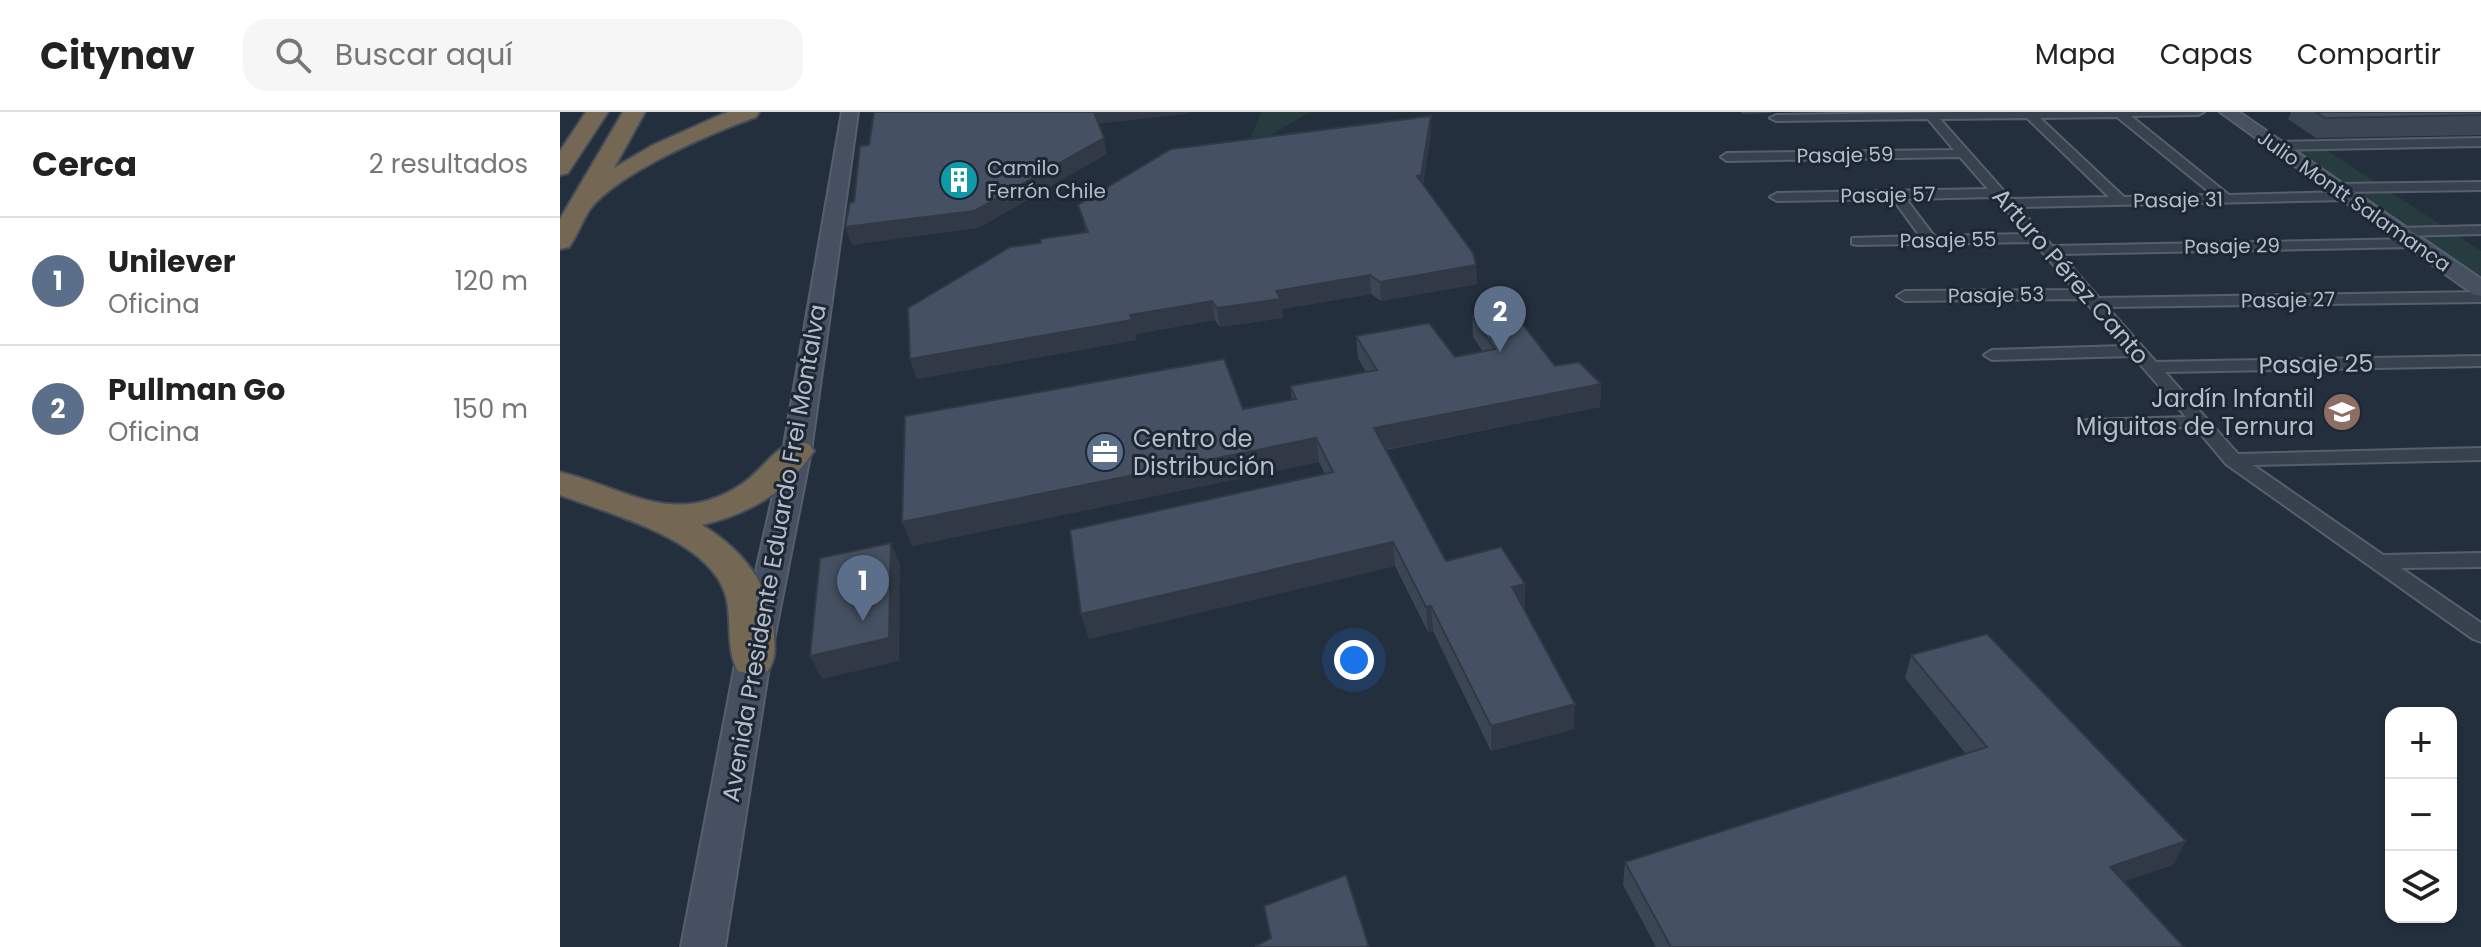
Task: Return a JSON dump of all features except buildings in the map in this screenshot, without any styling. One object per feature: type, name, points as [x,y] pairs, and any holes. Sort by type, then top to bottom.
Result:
[{"type":"highway","points":[[560,168],[597,112]]},
{"type":"highway","points":[[560,241],[634,112]]},
{"type":"highway","points":[[612,150],[648,112]]},
{"type":"highway","points":[[582,203],[616,176],[660,148],[748,112]]},
{"type":"highway","points":[[650,516],[700,516],[732,507],[767,486],[797,451]]},
{"type":"highway","points":[[560,483],[650,516],[700,541],[730,566],[748,603],[753,660]]},
{"type":"main road","name":"Avenida Presidente Eduardo Frei Montalva","points":[[703,947],[753,660],[797,451],[850,112]]},
{"type":"main road","name":"Julio Montt Salamanca","points":[[2228,112],[2481,289]]},
{"type":"street","points":[[1776,118],[2198,112]]},
{"type":"street","points":[[2120,113],[2226,199]]},
{"type":"street","points":[[2030,114],[2121,201]]},
{"type":"street","name":"Arturo Pérez Canto","points":[[1931,116],[2233,460],[2481,634]]},
{"type":"street","points":[[2276,146],[2481,142]]},
{"type":"street","name":"Pasaje 59","points":[[1727,157],[1964,153]]},
{"type":"street","name":"Pasaje 31","points":[[2003,198],[2121,201],[2226,199],[2481,186]]},
{"type":"street","points":[[1897,195],[1930,240]]},
{"type":"street","name":"Pasaje 57","points":[[1777,197],[1897,195],[2003,198]]},
{"type":"street","name":"Pasaje 29","points":[[2043,244],[2407,237],[2481,230]]},
{"type":"street","name":"Pasaje 55","points":[[1857,241],[2043,244]]},
{"type":"street","name":"Pasaje 53","points":[[1905,296],[2091,299]]},
{"type":"street","name":"Pasaje 27","points":[[2091,299],[2481,297]]},
{"type":"street","points":[[1992,355],[2137,351]]},
{"type":"street","name":"Pasaje 25","points":[[2151,367],[2481,361]]},
{"type":"street","points":[[2087,425],[2199,422]]},
{"type":"street","points":[[2233,460],[2481,454]]},
{"type":"street","points":[[2375,562],[2481,560]]},
{"type":"green space","points":[[1261,112],[1310,112],[1259,142],[1250,140]]},
{"type":"green space","points":[[2290,150],[2326,150],[2481,251],[2481,281]]},
{"type":"place","name":"Camilo Ferrón Chile","points":[[959,180]]},
{"type":"place","name":"Pullman Go","points":[[1500,352]]},
{"type":"place","name":"Jardín Infantil Miguitas de Ternura","points":[[2342,412]]},
{"type":"place","name":"Centro de Distribución","points":[[1105,452]]},
{"type":"place","name":"Unilever","points":[[863,621]]}]
